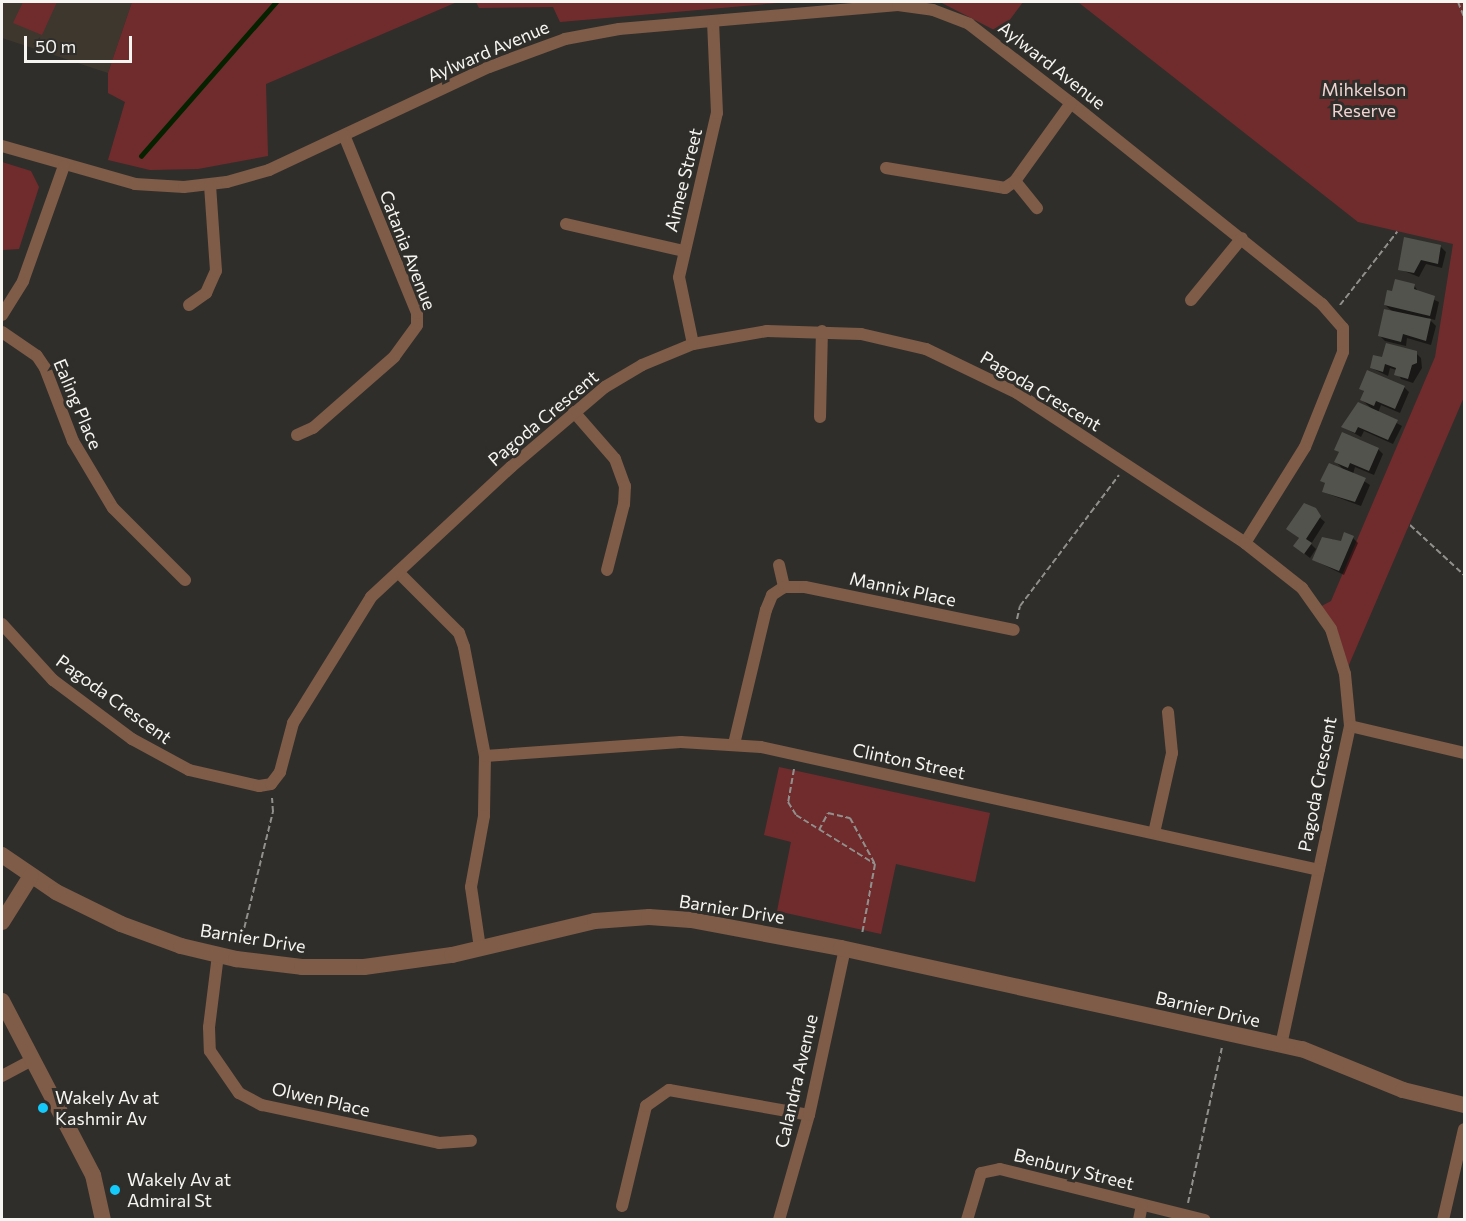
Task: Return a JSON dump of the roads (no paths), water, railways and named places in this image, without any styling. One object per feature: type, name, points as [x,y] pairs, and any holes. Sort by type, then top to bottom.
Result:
[{"type":"street","name":"Aylward Avenue","points":[[2,146],[64,166],[135,184],[210,185],[268,170],[539,46],[599,32],[713,21],[898,5],[933,10],[969,24],[1242,238],[1333,314],[1343,327],[1344,343],[1330,388],[1292,473],[1245,543]]},
{"type":"street","name":"Aimee Street","points":[[693,344],[680,294],[684,251],[717,113],[713,21]]},
{"type":"street","points":[[886,168],[992,189],[1005,188],[1015,181],[1071,103]]},
{"type":"street","name":"Catania Avenue","points":[[297,435],[312,428],[394,357],[417,325],[417,314],[344,135]]},
{"type":"street","points":[[2,315],[23,281],[64,166]]},
{"type":"street","points":[[1015,181],[1037,208]]},
{"type":"street","points":[[189,305],[206,293],[216,271],[210,185]]},
{"type":"street","points":[[566,224],[684,251]]},
{"type":"street","points":[[1191,300],[1242,238]]},
{"type":"street","points":[[820,417],[822,330]]},
{"type":"street","name":"Pagoda Crescent","points":[[2,624],[53,680],[132,739],[189,770],[259,786],[271,784],[280,772],[293,723],[362,608],[398,572],[574,412],[642,365],[693,344],[767,331],[822,330],[890,339],[956,361],[1017,393],[1245,543],[1302,588],[1331,629],[1345,674],[1350,726],[1281,1045]]},
{"type":"street","name":"Ealing Place","points":[[2,332],[37,356],[45,368],[76,448],[113,508],[185,580]]},
{"type":"street","points":[[574,412],[615,459],[625,486],[624,504],[607,570]]},
{"type":"street","points":[[734,744],[766,610],[772,595],[784,587],[779,565]]},
{"type":"street","points":[[398,572],[459,633],[485,756],[483,816],[471,887],[480,948]]},
{"type":"street","name":"Mannix Place","points":[[784,587],[805,587],[1014,630]]},
{"type":"street","points":[[1154,833],[1172,753],[1168,712]]},
{"type":"street","points":[[1350,726],[1464,753]]},
{"type":"street","name":"Clinton Street","points":[[485,756],[644,744],[734,744],[1319,870]]},
{"type":"street","name":"Barnier Drive","points":[[2,855],[31,876],[121,924],[218,956],[302,967],[364,967],[417,962],[575,924],[650,917],[715,923],[845,949],[1310,1052],[1419,1095],[1464,1104]]},
{"type":"street","points":[[2,922],[31,876]]},
{"type":"street","name":"Calandra Avenue","points":[[779,1220],[808,1115],[845,949]]},
{"type":"street","name":"Olwen Place","points":[[218,956],[209,1027],[210,1051],[239,1092],[262,1106],[439,1143],[471,1140]]},
{"type":"street","points":[[2,1001],[93,1175],[103,1220]]},
{"type":"street","points":[[2,1076],[32,1060]]},
{"type":"street","points":[[621,1206],[646,1106],[669,1090],[808,1115]]},
{"type":"street","points":[[1443,1220],[1464,1129]]},
{"type":"street","name":"Benbury Street","points":[[967,1220],[981,1173],[1000,1169],[1205,1220]]},
{"type":"street","points":[[1139,1220],[1142,1205]]},
{"type":"waterway","points":[[141,156],[276,2]]},
{"type":"place","name":"Wakely Av at Kashmir Av","points":[[43,1108]]},
{"type":"place","name":"Wakely Av at Admiral St","points":[[115,1190]]},
{"type":"park label","name":"Mihkelson Reserve","points":[[1364,100]]}]
